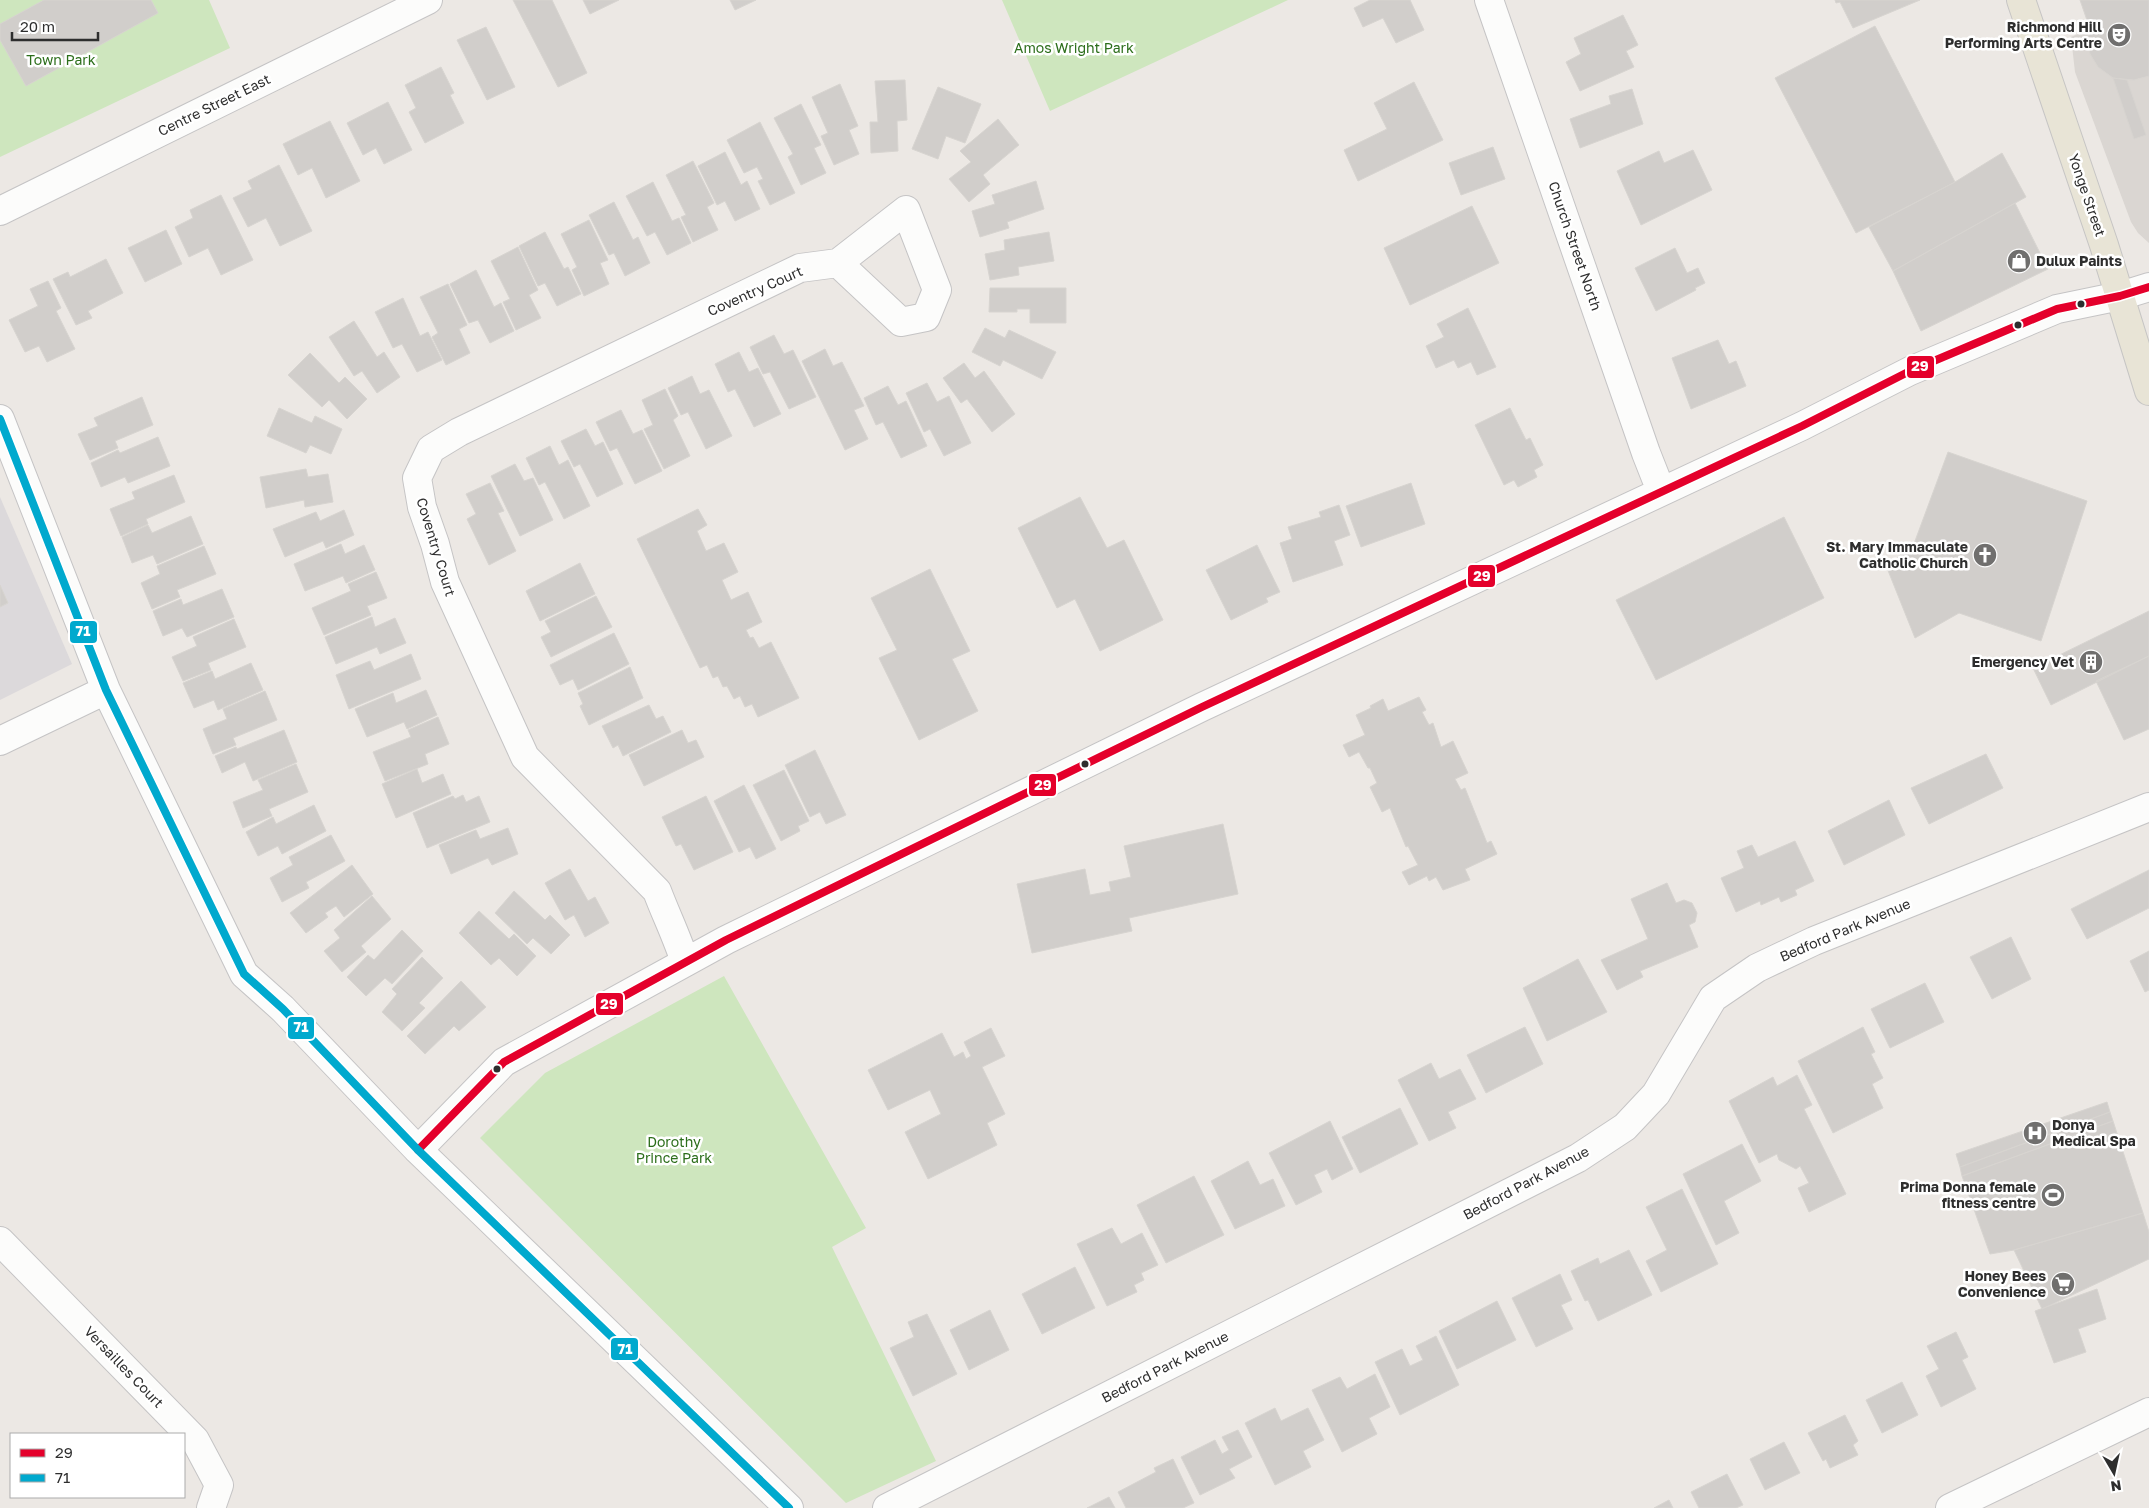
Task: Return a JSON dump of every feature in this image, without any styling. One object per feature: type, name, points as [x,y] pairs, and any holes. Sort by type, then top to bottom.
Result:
[{"type":"main road","name":"Yonge Street","points":[[2021,0],[2120,296],[2149,392]]},
{"type":"street","name":"Centre Street East","points":[[0,211],[428,0]]},
{"type":"street","name":"Church Street North","points":[[1489,0],[1646,453],[1661,491]]},
{"type":"street","name":"Coventry Court","points":[[685,962],[676,932],[666,916],[657,891],[525,757],[445,582],[435,544],[422,507],[417,478],[431,449],[459,432],[800,268],[838,263]]},
{"type":"street","points":[[418,1150],[504,1062],[685,962],[760,923],[1118,748],[1802,426],[1910,370],[2057,309],[2120,296],[2149,287]]},
{"type":"street","points":[[0,419],[106,690],[244,974],[283,1009],[418,1150],[789,1508]]},
{"type":"street","points":[[0,741],[106,690]]},
{"type":"street","name":"Bedford Park Avenue","points":[[887,1508],[1578,1158],[1625,1127],[1656,1094],[1713,998],[1758,968],[1814,941],[2149,807]]},
{"type":"street","name":"Versailles Court","points":[[0,1241],[196,1440],[219,1485],[211,1508]]},
{"type":"street","points":[[1950,1508],[2149,1412]]},
{"type":"shaded area","points":[[2090,29],[2088,41],[2090,54],[2098,67],[2113,78],[2134,80],[2149,76],[2149,243],[2138,233],[2131,222],[2075,72],[2071,37]]},
{"type":"shaded area","points":[[0,497],[72,664],[0,700]]},
{"type":"green space","name":"Town Park","points":[[0,0],[209,0],[230,48],[0,157]]},
{"type":"green space","name":"Amos Wright Park","points":[[1002,0],[1288,0],[1050,111]]},
{"type":"green space","name":"Dorothy Prince Park","points":[[724,976],[866,1228],[832,1247],[936,1461],[846,1503],[480,1138],[545,1073]]},
{"type":"building","points":[[44,0],[151,0],[158,13],[26,86],[0,40],[0,24]]},
{"type":"building","points":[[513,0],[552,0],[587,73],[558,87]]},
{"type":"building","points":[[583,0],[619,0],[590,14]]},
{"type":"building","points":[[730,0],[756,0],[735,10]]},
{"type":"building","points":[[1370,0],[1410,0],[1424,30],[1396,43],[1383,18],[1363,27],[1354,8]]},
{"type":"building","points":[[1835,0],[1920,0],[1853,28],[1840,2],[1836,3]]},
{"type":"building","name":"Richmond Hill Performing Arts Centre","points":[[2080,0],[2149,0],[2149,76],[2134,80],[2113,78],[2098,67],[2090,54],[2088,41],[2090,29]]},
{"type":"building","points":[[1623,15],[1638,45],[1626,51],[1634,67],[1580,91],[1566,62],[1581,54],[1574,38]]},
{"type":"building","points":[[1875,26],[1955,182],[1856,233],[1775,78]]},
{"type":"building","points":[[486,27],[515,87],[487,100],[457,40]]},
{"type":"building","points":[[441,67],[454,93],[450,95],[464,123],[425,143],[409,112],[416,108],[405,85]]},
{"type":"building","points":[[2113,78],[2127,80],[2146,135],[2134,139]]},
{"type":"building","points":[[905,80],[907,120],[897,121],[898,151],[871,153],[870,122],[878,122],[875,81]]},
{"type":"building","points":[[1414,82],[1443,140],[1358,181],[1344,150],[1387,129],[1374,103]]},
{"type":"building","points":[[840,84],[858,126],[849,130],[859,154],[834,165],[821,136],[828,133],[812,97]]},
{"type":"building","points":[[938,87],[981,104],[965,143],[946,136],[938,159],[912,149]]},
{"type":"building","points":[[1632,89],[1643,124],[1580,148],[1570,119],[1611,104],[1609,96]]},
{"type":"building","points":[[388,102],[412,150],[384,164],[376,148],[363,155],[347,123]]},
{"type":"building","points":[[801,104],[821,145],[814,148],[826,173],[801,185],[788,157],[793,154],[774,118]]},
{"type":"building","points":[[998,119],[1019,145],[983,175],[990,184],[969,202],[949,179],[971,162],[960,151]]},
{"type":"building","points":[[330,121],[360,181],[326,198],[312,168],[298,175],[283,144]]},
{"type":"building","points":[[760,122],[795,193],[770,205],[758,181],[763,179],[757,167],[744,173],[727,140]]},
{"type":"building","points":[[1493,147],[1505,179],[1461,195],[1449,163]]},
{"type":"building","points":[[1693,150],[1712,190],[1641,225],[1617,171],[1659,151],[1664,163]]},
{"type":"building","points":[[725,152],[741,185],[747,181],[760,209],[735,221],[725,201],[717,205],[698,166]]},
{"type":"building","points":[[2002,153],[2026,197],[1893,271],[1869,227],[1955,182]]},
{"type":"building","points":[[693,161],[714,203],[707,207],[718,230],[693,242],[681,217],[686,215],[666,175]]},
{"type":"building","points":[[279,165],[312,231],[280,246],[266,218],[248,227],[233,198],[252,189],[248,181]]},
{"type":"building","points":[[1036,181],[1044,209],[1007,222],[1009,228],[980,237],[972,211],[995,204],[992,195]]},
{"type":"building","points":[[653,182],[672,221],[679,218],[691,243],[667,255],[655,232],[647,236],[626,196]]},
{"type":"building","points":[[221,195],[253,260],[221,275],[208,248],[189,257],[175,227],[193,218],[190,210]]},
{"type":"building","points":[[614,202],[633,240],[638,237],[650,263],[625,276],[614,253],[609,255],[589,215]]},
{"type":"building","points":[[2015,203],[2048,269],[1921,331],[1893,271]]},
{"type":"building","points":[[1472,206],[1499,263],[1410,305],[1384,248]]},
{"type":"building","points":[[589,220],[608,260],[600,263],[609,284],[584,296],[572,270],[577,267],[561,234]]},
{"type":"building","points":[[166,230],[182,264],[145,282],[128,248]]},
{"type":"building","points":[[545,232],[564,269],[568,267],[581,294],[557,306],[545,283],[538,286],[519,246]]},
{"type":"building","points":[[1049,232],[1054,261],[1018,267],[1019,275],[990,280],[985,254],[1005,250],[1004,240]]},
{"type":"building","points":[[518,247],[538,290],[529,295],[541,318],[516,330],[503,302],[510,299],[491,261]]},
{"type":"building","points":[[1675,248],[1687,273],[1698,268],[1705,283],[1695,288],[1696,290],[1656,311],[1635,268]]},
{"type":"building","points":[[106,259],[123,293],[88,311],[92,318],[76,325],[53,279],[68,272],[70,277]]},
{"type":"building","points":[[476,270],[494,307],[501,303],[514,331],[490,343],[478,320],[469,323],[450,284]]},
{"type":"building","points":[[48,281],[61,308],[56,311],[75,349],[47,362],[39,346],[25,352],[9,320],[38,306],[30,289]]},
{"type":"building","points":[[448,284],[467,325],[459,329],[470,353],[446,365],[432,337],[438,333],[420,297]]},
{"type":"building","points":[[990,288],[1066,288],[1066,323],[1030,323],[1030,309],[1017,309],[1017,312],[989,312]]},
{"type":"building","points":[[403,298],[420,336],[428,332],[442,360],[417,372],[402,344],[393,348],[375,312]]},
{"type":"building","points":[[1468,308],[1496,367],[1477,375],[1471,362],[1458,368],[1454,360],[1436,368],[1426,346],[1444,337],[1437,324]]},
{"type":"building","points":[[354,321],[377,357],[384,352],[400,377],[377,393],[362,371],[354,376],[329,337]]},
{"type":"building","points":[[985,328],[1005,338],[1009,330],[1056,352],[1042,379],[1003,360],[1000,366],[972,352]]},
{"type":"building","points":[[774,335],[784,354],[793,350],[816,397],[789,409],[770,372],[763,374],[750,347]]},
{"type":"building","points":[[1718,340],[1729,364],[1736,361],[1746,386],[1691,409],[1672,358]]},
{"type":"building","points":[[825,349],[833,366],[842,362],[864,406],[854,410],[868,439],[845,450],[802,361]]},
{"type":"building","points":[[739,352],[749,372],[758,368],[781,414],[754,427],[735,389],[728,392],[715,364]]},
{"type":"building","points":[[310,353],[339,383],[345,377],[367,399],[347,419],[329,400],[322,407],[288,375]]},
{"type":"building","points":[[964,363],[975,378],[984,371],[1015,414],[992,432],[967,399],[961,403],[943,378]]},
{"type":"building","points":[[692,376],[700,394],[709,390],[732,436],[706,449],[688,412],[681,415],[668,388]]},
{"type":"building","points":[[927,383],[937,402],[949,396],[971,443],[944,456],[930,429],[924,432],[906,393]]},
{"type":"building","points":[[888,386],[898,405],[906,401],[927,446],[901,458],[883,422],[876,425],[864,398]]},
{"type":"building","points":[[665,389],[678,416],[673,420],[690,456],[664,469],[644,429],[653,425],[642,400]]},
{"type":"building","points":[[142,397],[153,425],[115,441],[118,448],[90,460],[78,434],[98,426],[94,418]]},
{"type":"building","points":[[279,408],[312,423],[315,416],[342,429],[331,454],[310,445],[306,453],[267,436]]},
{"type":"building","points":[[1510,408],[1526,440],[1530,438],[1543,465],[1534,470],[1537,477],[1518,487],[1514,480],[1504,485],[1475,425]]},
{"type":"building","points":[[621,410],[633,434],[642,430],[662,471],[635,484],[617,448],[610,451],[596,422]]},
{"type":"building","points":[[586,429],[595,446],[603,442],[623,484],[597,497],[580,464],[574,467],[561,441]]},
{"type":"building","points":[[158,437],[170,466],[128,483],[125,477],[101,487],[91,463],[118,450],[120,453]]},
{"type":"building","points":[[550,446],[559,465],[568,460],[590,506],[564,519],[545,482],[539,485],[526,458]]},
{"type":"building","name":"St. Mary Immaculate Catholic Church","points":[[1948,452],[2087,501],[2041,641],[1959,613],[1915,638],[1887,568],[1915,541]]},
{"type":"building","points":[[515,464],[524,481],[533,478],[553,520],[520,536],[491,476]]},
{"type":"building","points":[[306,469],[308,477],[328,474],[333,502],[305,507],[304,500],[266,508],[260,477]]},
{"type":"building","points":[[174,475],[185,502],[146,519],[148,524],[121,536],[110,509],[135,499],[132,492]]},
{"type":"building","points":[[490,483],[504,511],[498,513],[516,551],[489,565],[467,519],[476,514],[466,494]]},
{"type":"building","points":[[1411,483],[1425,524],[1361,547],[1346,506]]},
{"type":"building","points":[[1080,497],[1107,548],[1124,540],[1163,620],[1100,651],[1075,599],[1057,608],[1018,528]]},
{"type":"building","points":[[1339,505],[1350,535],[1334,541],[1343,565],[1293,582],[1280,543],[1292,539],[1288,527],[1321,517],[1319,512]]},
{"type":"building","points":[[698,509],[707,525],[697,531],[706,551],[724,543],[738,572],[722,580],[731,600],[748,592],[762,622],[746,630],[750,638],[753,637],[759,648],[771,642],[799,698],[758,717],[752,704],[745,707],[740,696],[734,699],[727,686],[723,687],[718,676],[713,678],[707,665],[700,668],[637,539]]},
{"type":"building","points":[[344,510],[354,535],[326,548],[323,541],[285,557],[273,529],[316,512],[320,521]]},
{"type":"building","points":[[191,516],[203,544],[157,564],[153,555],[132,563],[122,537],[148,525],[152,533]]},
{"type":"building","points":[[1784,517],[1824,598],[1656,680],[1616,600]]},
{"type":"building","points":[[341,544],[345,554],[364,545],[375,570],[346,583],[343,576],[305,591],[294,564]]},
{"type":"building","points":[[1257,545],[1280,592],[1266,598],[1268,602],[1231,620],[1206,570]]},
{"type":"building","points":[[204,546],[216,574],[177,590],[180,597],[152,609],[141,583],[160,574],[157,566]]},
{"type":"building","points":[[580,563],[595,594],[540,621],[526,591]]},
{"type":"building","points":[[930,569],[970,651],[952,659],[978,711],[919,740],[879,658],[897,650],[871,598]]},
{"type":"building","points":[[376,572],[387,598],[367,606],[371,615],[324,635],[312,608],[351,591],[348,584]]},
{"type":"building","points":[[0,585],[8,603],[0,607]]},
{"type":"building","points":[[222,589],[234,617],[187,637],[182,628],[163,636],[153,611],[181,599],[183,605]]},
{"type":"building","points":[[596,596],[612,627],[551,657],[541,637],[551,632],[545,621]]},
{"type":"building","name":"Emergency Vet","points":[[2149,611],[2149,656],[2051,705],[2033,668]]},
{"type":"building","points":[[372,617],[375,627],[395,618],[406,643],[380,654],[377,647],[336,664],[325,637]]},
{"type":"building","points":[[234,619],[246,647],[208,663],[211,670],[183,681],[172,657],[197,646],[193,637]]},
{"type":"building","points":[[614,633],[629,664],[578,690],[573,679],[560,685],[550,665]]},
{"type":"building","points":[[411,654],[421,679],[349,709],[336,675],[370,661],[374,670]]},
{"type":"building","points":[[2149,656],[2149,729],[2124,740],[2096,681]]},
{"type":"building","points":[[251,663],[263,690],[218,710],[214,700],[194,708],[183,683],[212,671],[215,679]]},
{"type":"building","points":[[630,667],[643,698],[589,725],[580,706],[583,704],[578,693]]},
{"type":"building","points":[[426,690],[437,715],[407,729],[404,722],[367,737],[355,709],[393,693],[396,703]]},
{"type":"building","points":[[265,691],[277,720],[233,738],[236,745],[213,754],[203,729],[227,719],[223,709]]},
{"type":"building","points":[[1419,697],[1426,710],[1422,712],[1429,725],[1433,723],[1441,747],[1453,741],[1468,773],[1455,779],[1461,790],[1465,788],[1487,843],[1491,841],[1497,854],[1465,869],[1470,880],[1443,890],[1436,877],[1429,881],[1427,876],[1409,885],[1402,872],[1418,865],[1408,846],[1406,847],[1390,808],[1382,812],[1370,787],[1377,783],[1370,768],[1368,768],[1359,752],[1349,757],[1343,745],[1365,735],[1356,715],[1371,708],[1370,706],[1383,699],[1388,711]]},
{"type":"building","points":[[649,705],[656,719],[663,716],[671,732],[623,756],[618,745],[613,748],[602,726]]},
{"type":"building","points":[[438,717],[449,744],[425,754],[428,764],[385,781],[373,752],[411,737],[408,730]]},
{"type":"building","points":[[284,730],[297,762],[253,781],[245,762],[222,773],[215,756]]},
{"type":"building","points":[[682,730],[688,743],[696,740],[704,757],[644,786],[629,755]]},
{"type":"building","points":[[815,750],[846,815],[826,824],[820,812],[810,817],[785,765]]},
{"type":"building","points":[[1986,754],[2003,788],[1929,824],[1911,788]]},
{"type":"building","points":[[296,764],[308,792],[269,809],[272,816],[243,828],[233,802],[263,790],[258,780]]},
{"type":"building","points":[[417,769],[422,783],[443,774],[451,794],[396,818],[382,784]]},
{"type":"building","points":[[784,770],[809,821],[798,826],[800,831],[781,841],[753,785]]},
{"type":"building","points":[[744,785],[776,849],[756,859],[750,847],[739,852],[714,801]]},
{"type":"building","points":[[463,795],[466,802],[479,796],[490,822],[427,848],[413,813],[453,796],[455,799]]},
{"type":"building","points":[[706,796],[733,852],[694,870],[681,844],[676,846],[662,817]]},
{"type":"building","points":[[1889,800],[1905,835],[1844,865],[1828,831]]},
{"type":"building","points":[[314,805],[326,831],[282,854],[278,846],[258,856],[246,832],[273,817],[276,824]]},
{"type":"building","points":[[1223,824],[1238,894],[1129,918],[1132,931],[1032,953],[1017,884],[1085,869],[1090,895],[1111,891],[1109,882],[1131,877],[1124,846]]},
{"type":"building","points":[[508,828],[518,854],[492,865],[488,858],[451,874],[439,845],[476,830],[480,839]]},
{"type":"building","points":[[331,835],[345,861],[306,882],[309,888],[282,902],[270,878],[293,865],[289,857]]},
{"type":"building","points":[[1795,841],[1814,881],[1795,890],[1797,895],[1781,902],[1779,897],[1761,905],[1760,901],[1736,912],[1721,878],[1744,868],[1737,851],[1752,845],[1758,857]]},
{"type":"building","points":[[352,865],[373,894],[344,917],[336,906],[325,913],[328,917],[306,933],[290,913]]},
{"type":"building","points":[[570,869],[588,901],[595,897],[609,923],[585,937],[574,915],[565,920],[545,883]]},
{"type":"building","points":[[2149,870],[2149,908],[2087,939],[2071,909]]},
{"type":"building","points":[[1667,883],[1676,903],[1684,900],[1692,903],[1697,913],[1695,922],[1689,925],[1698,947],[1640,971],[1643,977],[1617,990],[1601,960],[1648,939],[1631,899]]},
{"type":"building","points":[[514,891],[545,920],[550,915],[570,935],[551,954],[533,938],[527,944],[495,913]]},
{"type":"building","points":[[372,896],[391,919],[361,946],[366,952],[342,972],[324,951],[340,938],[334,930]]},
{"type":"building","points":[[479,911],[509,939],[514,934],[536,956],[517,976],[499,958],[491,965],[459,933]]},
{"type":"building","points":[[402,930],[423,951],[392,984],[385,978],[366,996],[347,977],[368,955],[374,960]]},
{"type":"building","points":[[2011,937],[2031,979],[1992,999],[1970,957]]},
{"type":"building","points":[[2149,951],[2149,990],[2145,992],[2130,961]]},
{"type":"building","points":[[422,957],[443,978],[419,1003],[425,1008],[402,1031],[382,1012],[397,994],[392,989]]},
{"type":"building","points":[[1578,959],[1607,1012],[1547,1041],[1523,988]]},
{"type":"building","points":[[461,981],[486,1007],[459,1031],[454,1026],[425,1054],[407,1036]]},
{"type":"building","points":[[1925,983],[1944,1022],[1890,1048],[1871,1009]]},
{"type":"building","points":[[1525,1027],[1543,1064],[1486,1093],[1467,1055]]},
{"type":"building","points":[[1863,1027],[1875,1052],[1871,1054],[1883,1078],[1872,1084],[1883,1108],[1833,1133],[1798,1061]]},
{"type":"building","points":[[991,1028],[1005,1056],[982,1067],[1005,1114],[987,1123],[997,1145],[928,1179],[905,1132],[941,1114],[930,1090],[888,1110],[868,1070],[942,1033],[954,1057],[963,1052],[966,1059],[971,1056],[964,1042]]},
{"type":"building","points":[[1431,1063],[1439,1079],[1460,1069],[1476,1099],[1448,1112],[1456,1128],[1429,1141],[1398,1080]]},
{"type":"building","points":[[1797,1075],[1812,1105],[1804,1109],[1846,1194],[1809,1212],[1798,1188],[1809,1183],[1800,1166],[1796,1169],[1779,1160],[1777,1154],[1759,1163],[1729,1101],[1773,1077],[1777,1086]]},
{"type":"building","name":"Donya Medical Spa","points":[[2107,1102],[2110,1112],[1960,1167],[1956,1154]]},
{"type":"building","points":[[1400,1108],[1418,1144],[1360,1173],[1342,1137]]},
{"type":"building","points":[[2110,1112],[2113,1121],[1962,1176],[1960,1167]]},
{"type":"building","points":[[1330,1121],[1353,1169],[1332,1180],[1327,1169],[1314,1175],[1322,1192],[1296,1205],[1269,1153]]},
{"type":"building","name":"Prima Donna female fitness centre","points":[[2113,1121],[2143,1213],[2014,1250],[1990,1254],[1962,1176]]},
{"type":"building","points":[[1742,1144],[1761,1181],[1724,1201],[1739,1233],[1716,1245],[1683,1174]]},
{"type":"building","points":[[1248,1161],[1260,1185],[1273,1179],[1285,1206],[1235,1229],[1211,1181]]},
{"type":"building","points":[[1194,1176],[1224,1235],[1166,1263],[1137,1205]]},
{"type":"building","points":[[1682,1189],[1718,1264],[1661,1292],[1646,1261],[1667,1250],[1646,1207]]},
{"type":"building","name":"Honey Bees Convenience","points":[[2143,1213],[2149,1232],[2149,1259],[2042,1309],[2014,1250]]},
{"type":"building","points":[[1112,1228],[1121,1244],[1142,1233],[1158,1265],[1141,1273],[1144,1280],[1134,1285],[1137,1292],[1107,1306],[1077,1244]]},
{"type":"building","points":[[1629,1250],[1652,1295],[1598,1321],[1588,1300],[1585,1301],[1571,1271],[1598,1258],[1600,1264]]},
{"type":"building","points":[[1075,1267],[1095,1308],[1042,1334],[1022,1294]]},
{"type":"building","points":[[1560,1274],[1572,1300],[1561,1305],[1573,1329],[1536,1347],[1512,1298]]},
{"type":"building","points":[[2097,1289],[2106,1319],[2078,1329],[2086,1352],[2054,1363],[2035,1311]]},
{"type":"building","points":[[1497,1301],[1516,1340],[1457,1369],[1439,1331]]},
{"type":"building","points":[[990,1310],[1009,1350],[969,1370],[950,1330]]},
{"type":"building","points":[[927,1314],[957,1374],[913,1396],[890,1348],[914,1337],[908,1322]]},
{"type":"building","points":[[1956,1332],[1968,1357],[1962,1360],[1976,1389],[1941,1407],[1926,1376],[1939,1369],[1927,1346]]},
{"type":"building","points":[[1436,1336],[1459,1385],[1400,1415],[1375,1362],[1402,1349],[1410,1366],[1423,1360],[1416,1346]]},
{"type":"building","points":[[1375,1374],[1390,1407],[1369,1418],[1377,1434],[1342,1452],[1312,1390],[1340,1377],[1347,1389]]},
{"type":"building","points":[[1902,1382],[1918,1415],[1882,1433],[1866,1400]]},
{"type":"building","points":[[1275,1408],[1281,1421],[1308,1408],[1324,1440],[1303,1451],[1311,1467],[1275,1485],[1245,1423]]},
{"type":"building","points":[[1845,1415],[1858,1441],[1853,1445],[1858,1455],[1830,1468],[1826,1459],[1823,1461],[1808,1433]]},
{"type":"building","points":[[1238,1430],[1252,1457],[1229,1469],[1235,1478],[1200,1495],[1181,1457],[1215,1440],[1222,1454],[1229,1450],[1222,1437]]},
{"type":"building","points":[[1784,1442],[1800,1473],[1765,1490],[1750,1459]]},
{"type":"building","points":[[1173,1459],[1194,1503],[1183,1508],[1126,1508],[1118,1492],[1156,1472],[1154,1468]]},
{"type":"building","points":[[1727,1474],[1743,1505],[1736,1508],[1699,1508],[1691,1492]]},
{"type":"building","points":[[1109,1497],[1115,1508],[1087,1508]]},
{"type":"building","points":[[1669,1500],[1673,1508],[1654,1508]]},
{"type":"transit line","name":"29","points":[[418,1150],[504,1062],[726,940],[1202,707],[1802,426],[1910,371],[2057,309],[2120,296],[2149,287]]},
{"type":"transit line","name":"71","points":[[0,419],[106,690],[244,974],[283,1009],[418,1150],[789,1508]]},
{"type":"place","name":"Richmond Hill Performing Arts Centre","points":[[2119,35]]},
{"type":"place","name":"Dulux Paints","points":[[2019,261]]},
{"type":"place","name":"St. Mary Immaculate Catholic Church","points":[[1985,555]]},
{"type":"place","name":"Emergency Vet","points":[[2091,662]]},
{"type":"place","name":"Donya Medical Spa","points":[[2035,1133]]},
{"type":"place","name":"Prima Donna female fitness centre","points":[[2053,1195]]},
{"type":"place","name":"Honey Bees Convenience","points":[[2063,1284]]}]
